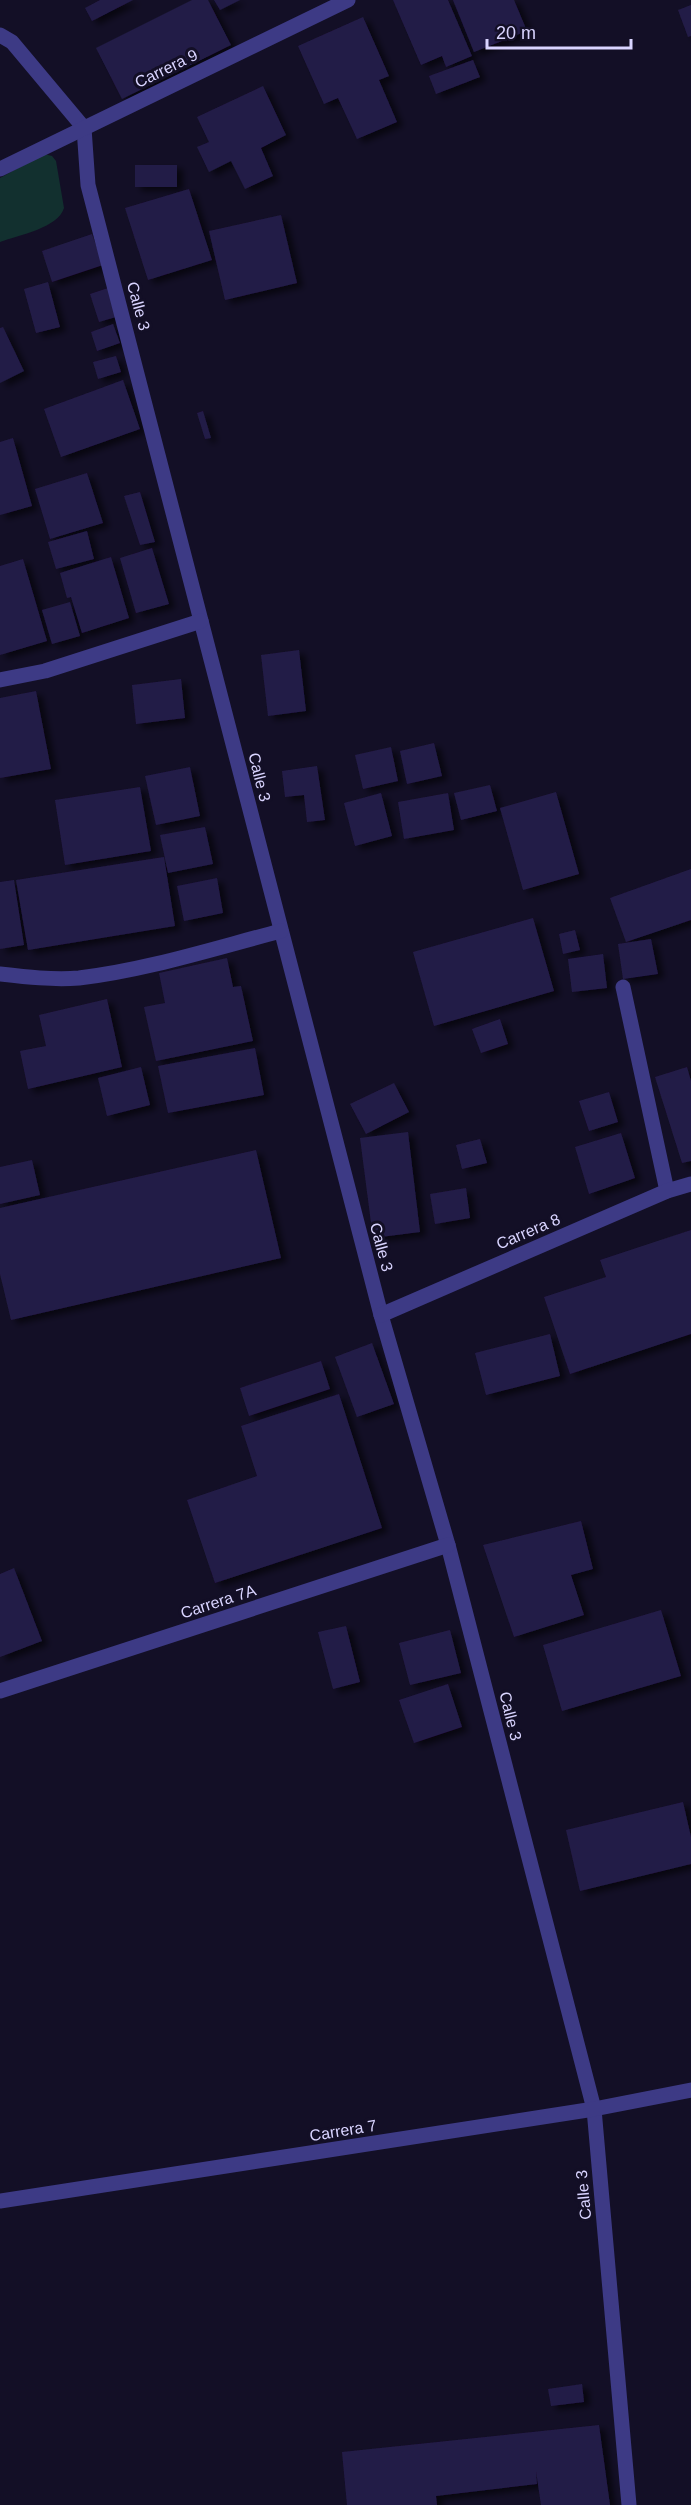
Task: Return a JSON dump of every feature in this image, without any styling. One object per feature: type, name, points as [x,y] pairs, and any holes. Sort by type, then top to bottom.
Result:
[{"type":"street","name":"Carrera 9","points":[[0,169],[348,0]]},
{"type":"street","points":[[0,36],[12,42],[84,128]]},
{"type":"street","name":"Calle 3","points":[[84,128],[88,184],[381,1314],[448,1545],[594,2109],[629,2505]]},
{"type":"street","points":[[0,680],[45,671],[201,621]]},
{"type":"street","points":[[0,975],[76,978],[130,970],[281,931]]},
{"type":"street","points":[[623,987],[668,1191]]},
{"type":"street","name":"Carrera 8","points":[[381,1314],[668,1191],[691,1184]]},
{"type":"street","name":"Carrera 7A","points":[[0,1692],[448,1545]]},
{"type":"street","name":"Carrera 7","points":[[0,2200],[594,2109],[691,2090]]},
{"type":"green space","points":[[44,154],[52,156],[56,161],[64,208],[54,221],[46,226],[0,242],[0,178]]},
{"type":"building","points":[[100,0],[133,0],[92,21],[85,8]]},
{"type":"building","points":[[192,0],[208,0],[231,45],[122,99],[96,48]]},
{"type":"building","points":[[214,0],[240,0],[220,10]]},
{"type":"building","points":[[393,0],[448,0],[472,56],[446,67],[442,56],[421,65]]},
{"type":"building","points":[[453,0],[514,0],[527,31],[474,52]]},
{"type":"building","points":[[691,5],[691,36],[688,37],[678,10]]},
{"type":"building","points":[[363,17],[389,76],[379,80],[397,122],[357,139],[338,98],[324,104],[298,46]]},
{"type":"building","points":[[473,60],[480,77],[436,94],[429,76]]},
{"type":"building","points":[[263,86],[286,135],[261,148],[273,176],[245,189],[231,161],[209,172],[197,147],[209,142],[197,117]]},
{"type":"building","points":[[135,165],[177,165],[177,187],[135,187]]},
{"type":"building","points":[[189,189],[212,260],[148,280],[125,208]]},
{"type":"building","points":[[281,215],[297,283],[225,300],[209,231]]},
{"type":"building","points":[[92,234],[103,265],[52,282],[42,251]]},
{"type":"building","points":[[48,282],[60,327],[36,333],[24,289]]},
{"type":"building","points":[[108,288],[116,317],[99,322],[90,294]]},
{"type":"building","points":[[113,324],[120,343],[97,351],[91,332]]},
{"type":"building","points":[[3,327],[24,371],[0,383],[0,328]]},
{"type":"building","points":[[116,356],[121,372],[98,379],[93,362]]},
{"type":"building","points":[[123,380],[140,429],[61,457],[44,409]]},
{"type":"building","points":[[203,411],[211,438],[205,439],[197,413]]},
{"type":"building","points":[[13,438],[32,506],[0,515],[0,442]]},
{"type":"building","points":[[87,473],[103,523],[50,539],[35,489]]},
{"type":"building","points":[[140,492],[155,542],[140,545],[124,496]]},
{"type":"building","points":[[87,531],[94,559],[56,569],[48,542]]},
{"type":"building","points":[[152,548],[169,604],[136,613],[120,558]]},
{"type":"building","points":[[111,557],[129,618],[82,633],[71,597],[67,598],[60,573]]},
{"type":"building","points":[[23,559],[47,641],[0,655],[0,566]]},
{"type":"building","points":[[70,602],[80,636],[52,644],[42,610]]},
{"type":"building","points":[[299,650],[306,711],[268,716],[261,655]]},
{"type":"building","points":[[181,679],[185,718],[136,724],[132,685]]},
{"type":"building","points":[[36,691],[51,769],[0,778],[0,698]]},
{"type":"building","points":[[434,743],[442,776],[407,784],[400,751]]},
{"type":"building","points":[[391,747],[398,781],[363,789],[355,755]]},
{"type":"building","points":[[317,766],[325,820],[307,822],[304,795],[285,797],[282,771]]},
{"type":"building","points":[[190,767],[200,816],[156,825],[145,776]]},
{"type":"building","points":[[490,785],[497,811],[461,820],[454,793]]},
{"type":"building","points":[[140,787],[151,851],[65,865],[55,800]]},
{"type":"building","points":[[556,792],[579,874],[523,890],[500,808]]},
{"type":"building","points":[[381,793],[392,836],[355,846],[344,803]]},
{"type":"building","points":[[448,793],[454,830],[404,839],[398,802]]},
{"type":"building","points":[[205,827],[213,864],[168,873],[160,835]]},
{"type":"building","points":[[164,857],[175,926],[28,950],[16,880]]},
{"type":"building","points":[[691,869],[691,920],[626,942],[610,898]]},
{"type":"building","points":[[217,878],[223,913],[184,921],[177,886]]},
{"type":"building","points":[[14,880],[24,945],[0,949],[0,882]]},
{"type":"building","points":[[533,918],[554,991],[434,1026],[413,952]]},
{"type":"building","points":[[575,930],[580,950],[563,954],[559,934]]},
{"type":"building","points":[[651,939],[658,974],[623,979],[618,944]]},
{"type":"building","points":[[603,954],[607,988],[572,992],[568,959]]},
{"type":"building","points":[[227,958],[233,987],[241,986],[253,1041],[156,1061],[144,1007],[165,1003],[159,973]]},
{"type":"building","points":[[107,999],[122,1067],[28,1089],[20,1051],[46,1046],[39,1015]]},
{"type":"building","points":[[500,1019],[508,1044],[481,1053],[472,1029]]},
{"type":"building","points":[[255,1048],[264,1095],[168,1113],[158,1066]]},
{"type":"building","points":[[141,1067],[150,1105],[107,1116],[98,1078]]},
{"type":"building","points":[[687,1067],[691,1081],[691,1161],[682,1163],[655,1077]]},
{"type":"building","points":[[394,1083],[409,1112],[366,1134],[350,1104]]},
{"type":"building","points":[[609,1092],[618,1122],[589,1131],[579,1101]]},
{"type":"building","points":[[408,1132],[420,1232],[373,1238],[360,1138]]},
{"type":"building","points":[[621,1133],[635,1178],[589,1194],[575,1147]]},
{"type":"building","points":[[480,1139],[487,1163],[462,1169],[456,1145]]},
{"type":"building","points":[[256,1150],[281,1258],[11,1320],[0,1274],[0,1208]]},
{"type":"building","points":[[32,1160],[40,1195],[0,1204],[0,1167]]},
{"type":"building","points":[[466,1188],[470,1218],[435,1224],[430,1194]]},
{"type":"building","points":[[691,1230],[691,1334],[570,1374],[544,1297],[606,1277],[600,1260]]},
{"type":"building","points":[[550,1334],[560,1376],[486,1395],[475,1353]]},
{"type":"building","points":[[372,1343],[394,1404],[357,1417],[335,1357]]},
{"type":"building","points":[[321,1361],[330,1389],[249,1416],[240,1388]]},
{"type":"building","points":[[339,1394],[382,1528],[215,1583],[187,1500],[257,1476],[241,1426]]},
{"type":"building","points":[[581,1521],[593,1569],[571,1575],[584,1615],[514,1637],[483,1545]]},
{"type":"building","points":[[14,1568],[42,1641],[0,1657],[0,1574]]},
{"type":"building","points":[[661,1610],[681,1676],[562,1711],[543,1645]]},
{"type":"building","points":[[346,1626],[360,1682],[333,1689],[318,1632]]},
{"type":"building","points":[[450,1630],[461,1673],[410,1685],[399,1643]]},
{"type":"building","points":[[448,1684],[462,1727],[414,1743],[399,1700]]},
{"type":"building","points":[[683,1802],[691,1837],[691,1864],[580,1891],[566,1830]]},
{"type":"building","points":[[582,2384],[584,2402],[551,2406],[548,2389]]},
{"type":"building","points":[[599,2425],[610,2505],[541,2505],[536,2471],[537,2484],[436,2496],[437,2505],[347,2505],[342,2452]]}]
